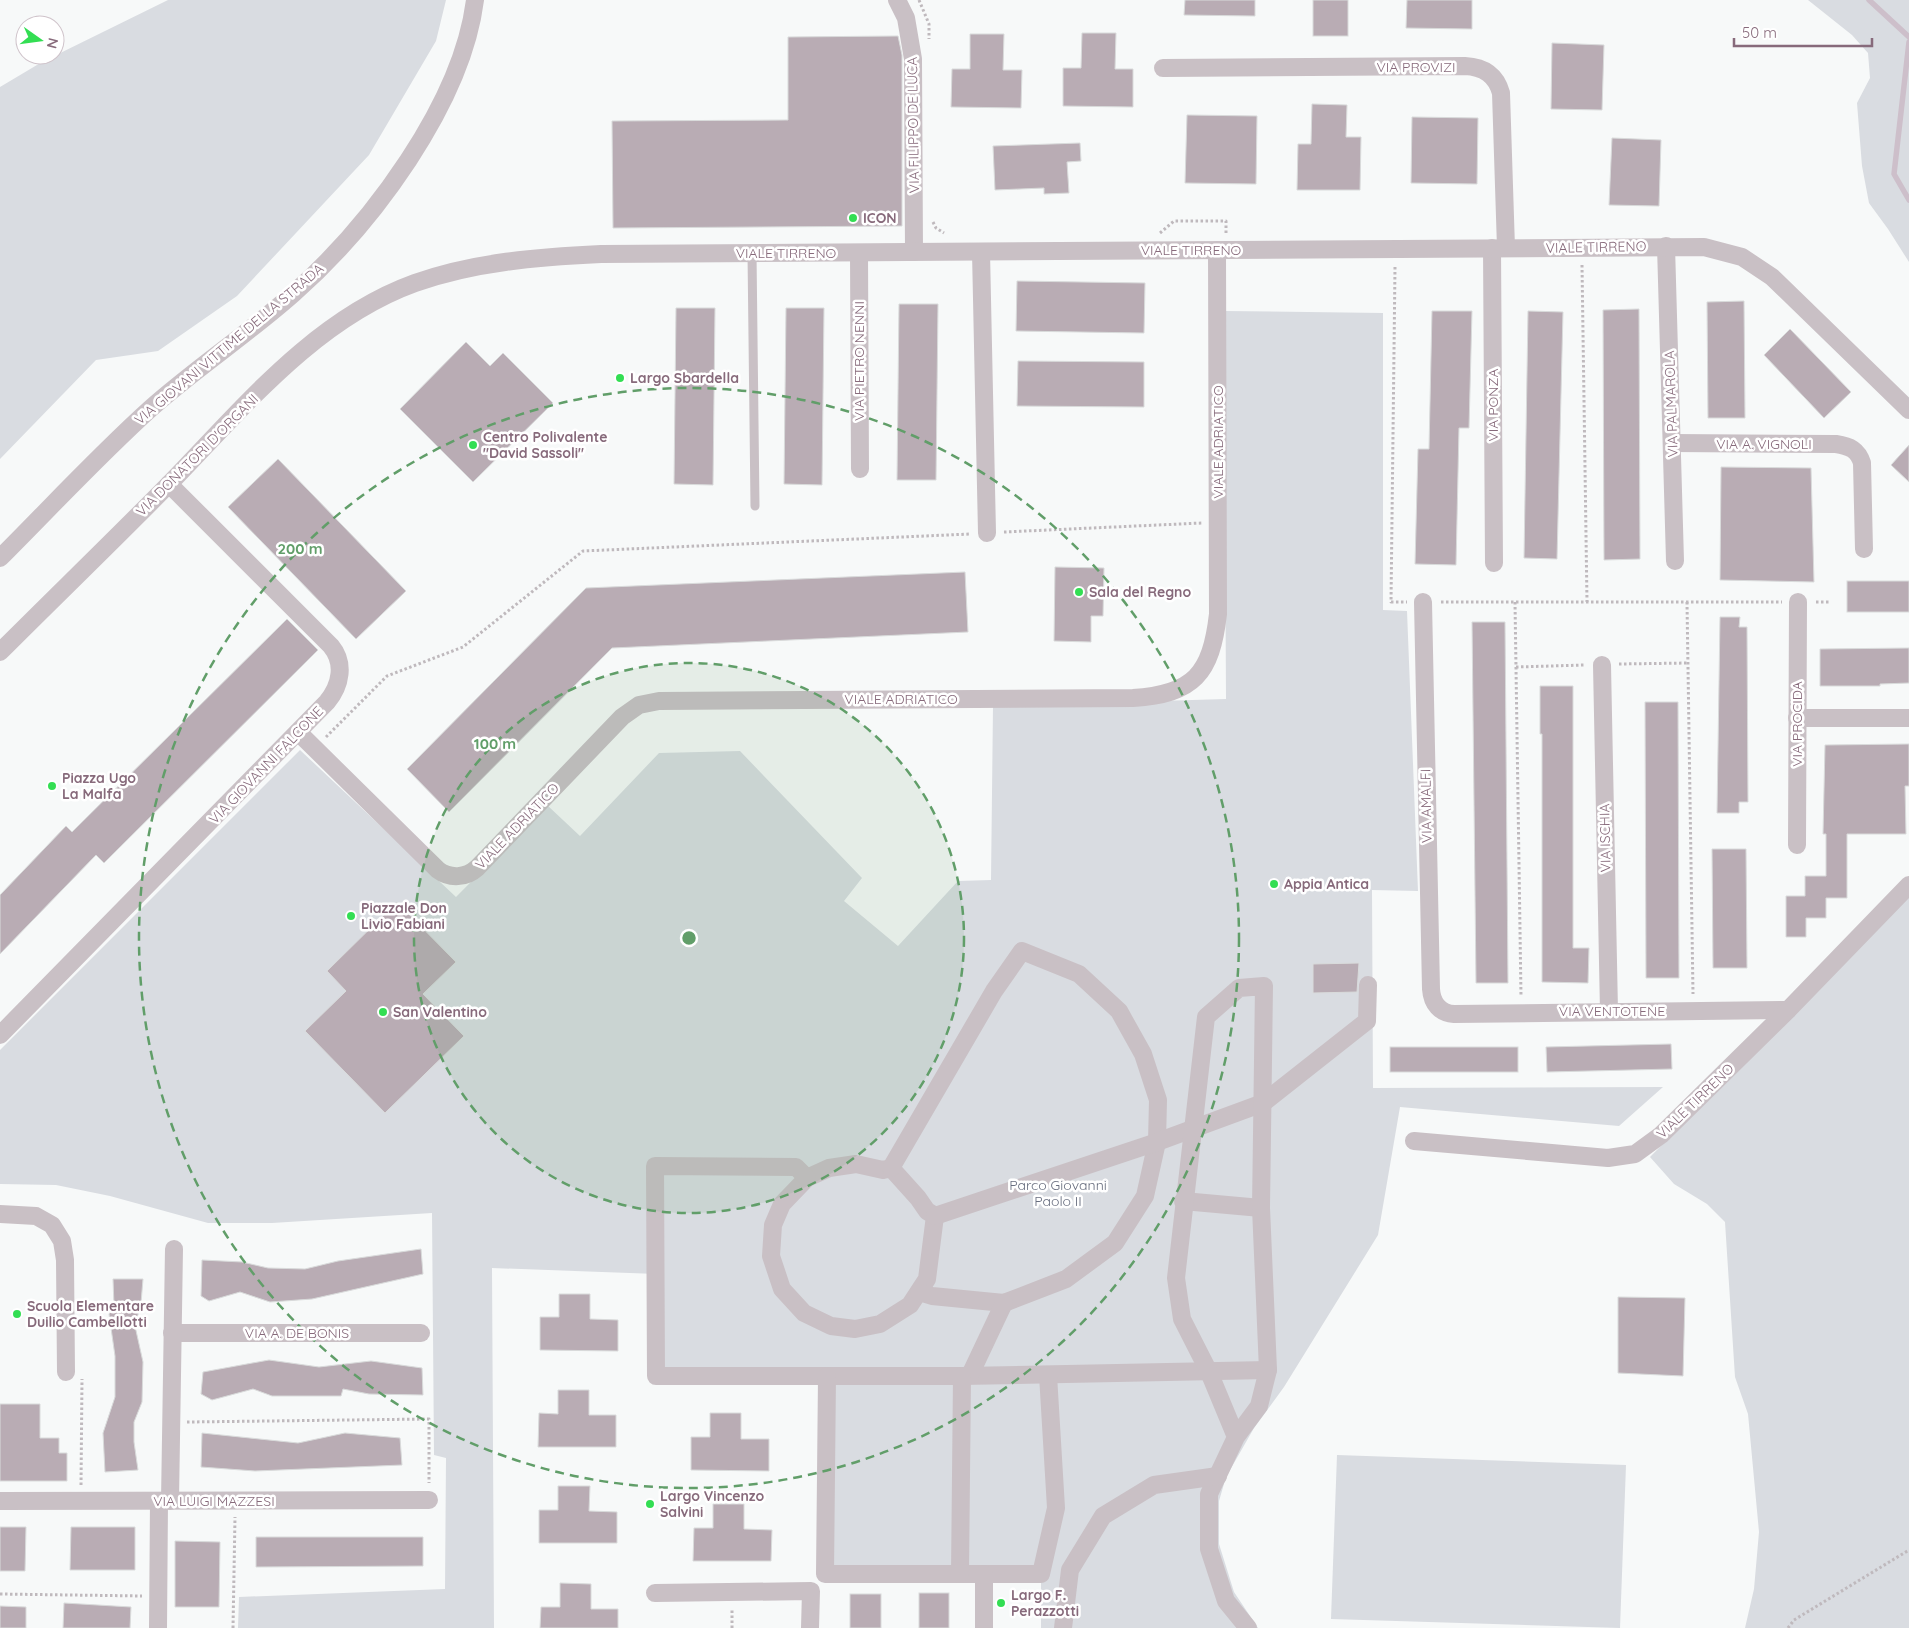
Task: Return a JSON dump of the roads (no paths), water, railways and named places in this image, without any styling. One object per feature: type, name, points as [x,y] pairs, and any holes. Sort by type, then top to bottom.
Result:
[{"type":"street","name":"VIA GIOVANI VITTIME DELLA STRADA","points":[[0,558],[149,410],[294,293],[351,235],[408,159],[440,106],[466,43],[475,0]]},
{"type":"street","name":"VIA FILIPPO DE LUCA","points":[[897,0],[908,26],[913,66],[914,252]]},
{"type":"street","name":"VIA PROVIZI","points":[[1163,68],[1465,66],[1487,72],[1497,83],[1501,93],[1499,248]]},
{"type":"street","name":"VIALE TIRRENO","points":[[415,284],[475,267],[562,256],[1666,246],[1712,248],[1755,264],[1779,282],[1909,410]]},
{"type":"street","name":"VIA PALMAROLA","points":[[1666,246],[1675,561]]},
{"type":"street","name":"VIA PONZA","points":[[1494,563],[1499,248]]},
{"type":"street","name":"VIALE ADRIATICO","points":[[298,732],[438,870],[451,876],[461,876],[477,868],[622,717],[633,709],[647,703],[659,701],[1133,698],[1165,695],[1182,689],[1201,671],[1216,630],[1218,606],[1221,250]]},
{"type":"street","points":[[981,252],[987,533]]},
{"type":"street","name":"VIA PIETRO NENNI","points":[[859,253],[860,469]]},
{"type":"street","name":"VIA DONATORI D'ORGANI","points":[[0,652],[170,484],[270,381],[308,348],[365,307],[415,284]]},
{"type":"street","name":"VIA A. VIGNOLI","points":[[1672,443],[1836,444],[1848,446],[1855,450],[1861,459],[1863,469],[1864,549]]},
{"type":"street","name":"VIA GIOVANNI FALCONE","points":[[0,1035],[298,732],[335,691],[340,673],[336,652],[170,484]]},
{"type":"street","name":"VIA AMALFI","points":[[1422,602],[1430,989],[1432,999],[1437,1007]]},
{"type":"street","name":"VIA PROCIDA","points":[[1797,845],[1798,602]]},
{"type":"street","name":"VIA ISCHIA","points":[[1602,665],[1609,1011]]},
{"type":"street","points":[[1797,718],[1909,718]]},
{"type":"street","name":"VIALE TIRRENO","points":[[1414,1141],[1608,1158],[1627,1157],[1642,1150],[1661,1135],[1788,1010],[1909,885]]},
{"type":"street","points":[[919,1292],[932,1296],[1004,1303],[1066,1278],[1115,1243],[1145,1196],[1157,1142],[1158,1100],[1143,1054],[1119,1011],[1078,974],[1022,951],[994,991],[891,1168],[883,1170],[856,1164],[829,1168],[807,1178],[782,1204],[773,1225],[771,1256],[782,1289],[804,1313],[831,1326],[855,1329],[880,1324],[910,1305],[919,1292],[928,1279],[935,1216]]},
{"type":"street","points":[[891,1168],[918,1198],[927,1212],[935,1216],[1193,1130],[1263,1102],[1367,1021],[1368,985]]},
{"type":"street","points":[[1236,1437],[1209,1372],[1182,1319],[1176,1278],[1183,1201],[1206,1017],[1239,988],[1264,986],[1261,1208],[1268,1370],[1259,1406],[1236,1437],[1209,1494],[1209,1549],[1226,1601],[1248,1628]]},
{"type":"street","name":"VIA VENTOTENE","points":[[1437,1007],[1445,1012],[1454,1014],[1788,1010]]},
{"type":"street","points":[[807,1178],[796,1167],[655,1166],[656,1376],[966,1376],[1268,1370]]},
{"type":"street","points":[[1183,1201],[1261,1208]]},
{"type":"street","points":[[0,1214],[36,1216],[52,1225],[62,1241],[65,1260],[66,1372]]},
{"type":"street","points":[[158,1628],[158,1596],[171,1422],[174,1250]]},
{"type":"street","points":[[960,1574],[966,1376],[1004,1303]]},
{"type":"street","name":"VIA A. DE BONIS","points":[[172,1333],[421,1333]]},
{"type":"street","points":[[827,1376],[825,1574],[1041,1574],[1056,1508],[1048,1375]]},
{"type":"street","points":[[1063,1628],[1070,1570],[1103,1516],[1154,1486],[1218,1476]]},
{"type":"street","name":"VIA LUIGI MAZZESI","points":[[0,1501],[236,1502],[428,1500]]},
{"type":"street","points":[[984,1574],[984,1628]]},
{"type":"street","points":[[655,1592],[811,1591],[810,1628]]},
{"type":"lane","points":[[752,253],[755,506]]},
{"type":"waterway","points":[[1869,0],[1909,37]]},
{"type":"waterway","points":[[1909,42],[1894,174],[1909,200]]},
{"type":"place","name":"ICON","points":[[853,218]]},
{"type":"place","name":"Largo Sbardella","points":[[620,378]]},
{"type":"place","name":"Centro Polivalente \"David Sassoli\"","points":[[473,445]]},
{"type":"place","name":"Sala del Regno","points":[[1079,592]]},
{"type":"place","name":"Piazza Ugo La Malfa","points":[[52,786]]},
{"type":"place","name":"Appia Antica","points":[[1274,884]]},
{"type":"place","name":"Piazzale Don Livio Fabiani","points":[[351,916]]},
{"type":"place","name":"San Valentino","points":[[383,1012]]},
{"type":"place","name":"Scuola Elementare Duilio Cambellotti","points":[[17,1314]]},
{"type":"place","name":"Largo Vincenzo Salvini","points":[[650,1504]]},
{"type":"place","name":"Largo F. Perazzotti","points":[[1001,1603]]},
{"type":"park label","name":"Parco Giovanni Paolo II","points":[[1058,1194]]}]
